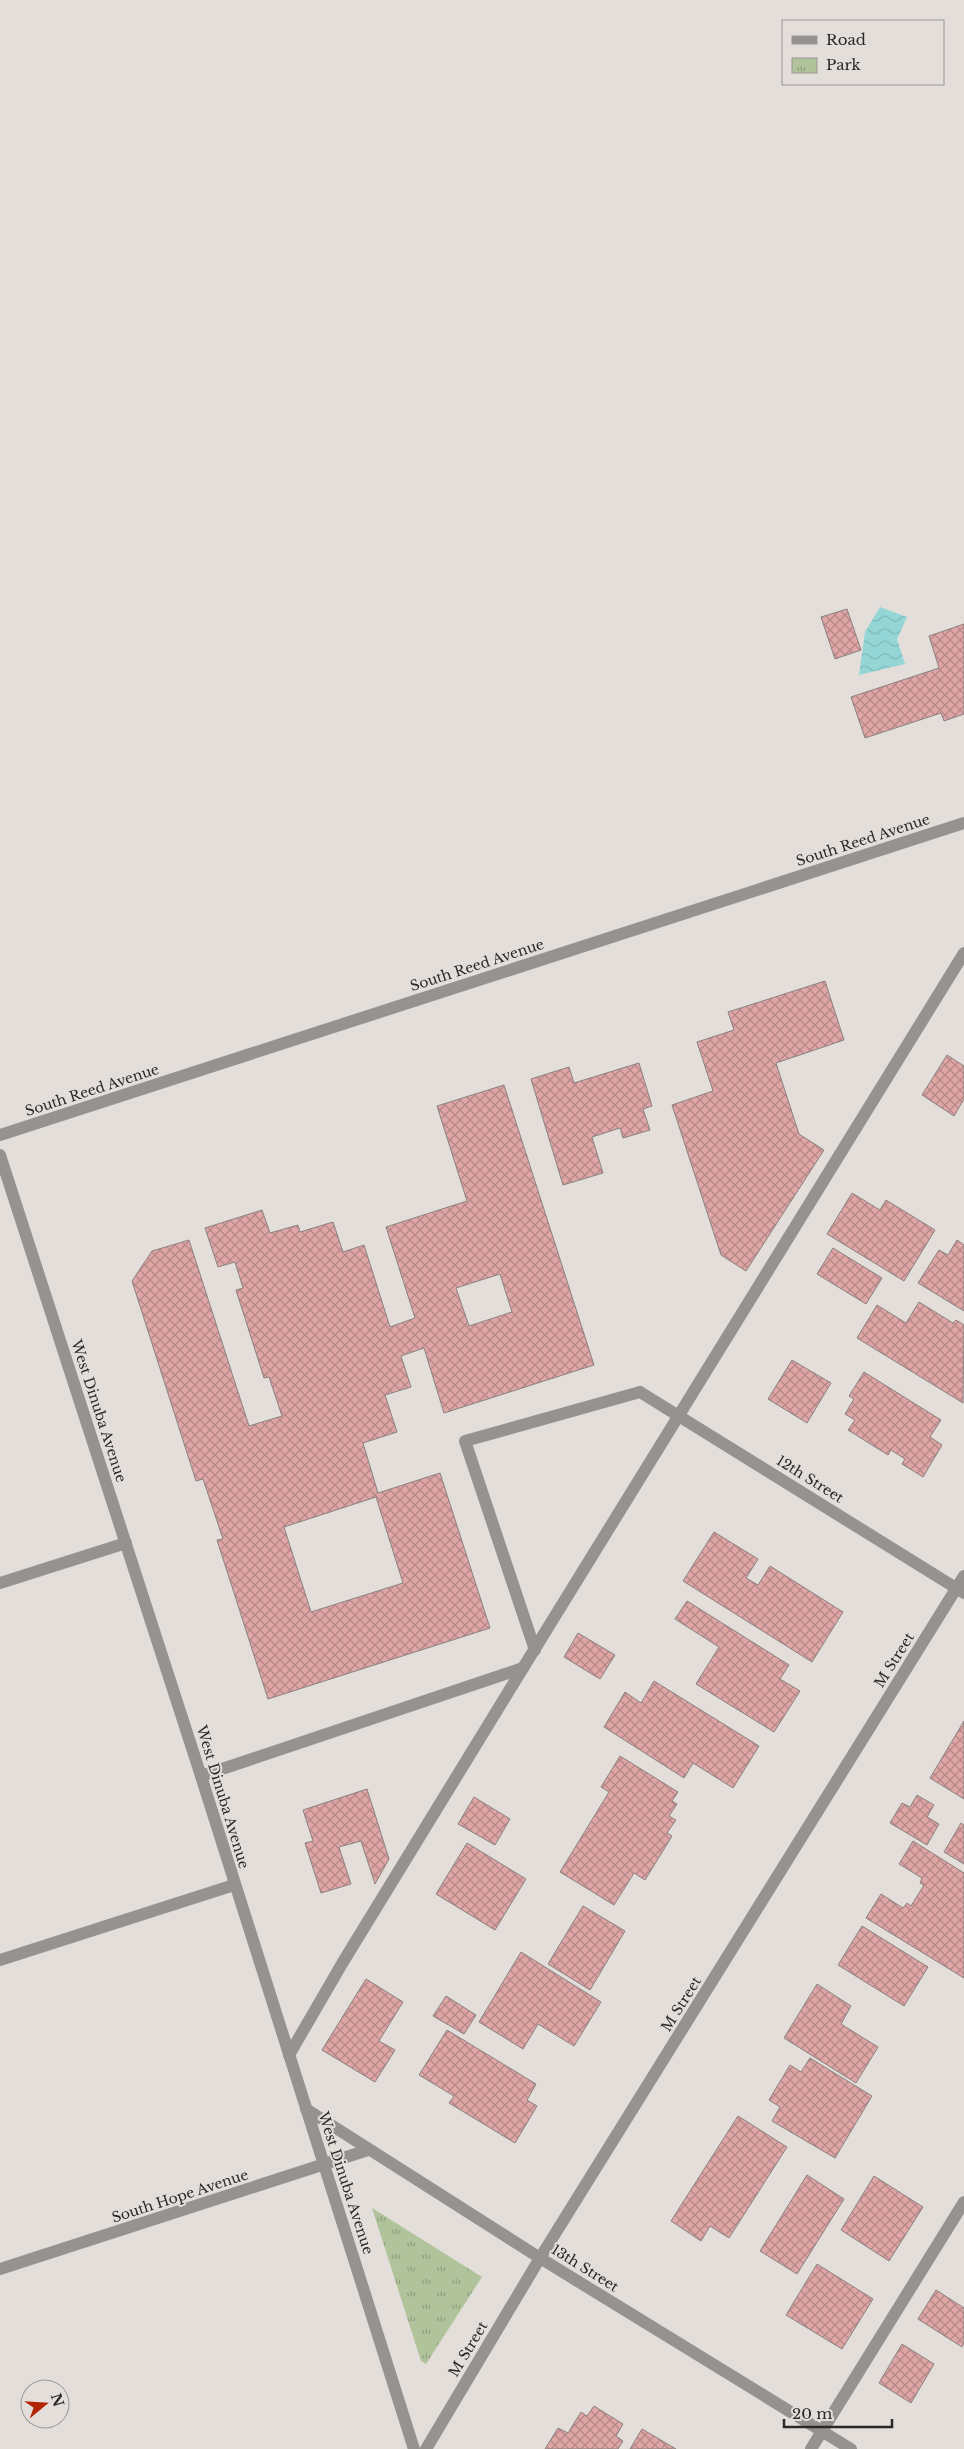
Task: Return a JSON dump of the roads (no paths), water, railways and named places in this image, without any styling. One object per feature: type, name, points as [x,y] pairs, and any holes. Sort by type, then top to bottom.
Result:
[{"type":"street","name":"South Reed Avenue","points":[[0,1135],[964,823]]},
{"type":"street","points":[[289,2055],[523,1668],[964,953]]},
{"type":"street","name":"West Dinuba Avenue","points":[[0,1155],[201,1776],[414,2449]]},
{"type":"street","name":"12th Street","points":[[535,1650],[464,1441],[640,1392],[960,1590]]},
{"type":"street","points":[[0,1583],[126,1543]]},
{"type":"street","name":"M Street","points":[[426,2449],[540,2258],[960,1590],[964,1576]]},
{"type":"street","points":[[201,1776],[523,1668]]},
{"type":"street","points":[[0,1960],[234,1885]]},
{"type":"street","name":"13th Street","points":[[306,2109],[540,2258],[851,2449]]},
{"type":"street","name":"South Hope Avenue","points":[[0,2269],[368,2150]]},
{"type":"street","points":[[811,2449],[964,2202]]},
{"type":"water","points":[[880,607],[907,617],[897,639],[905,664],[859,675],[865,632]]}]
